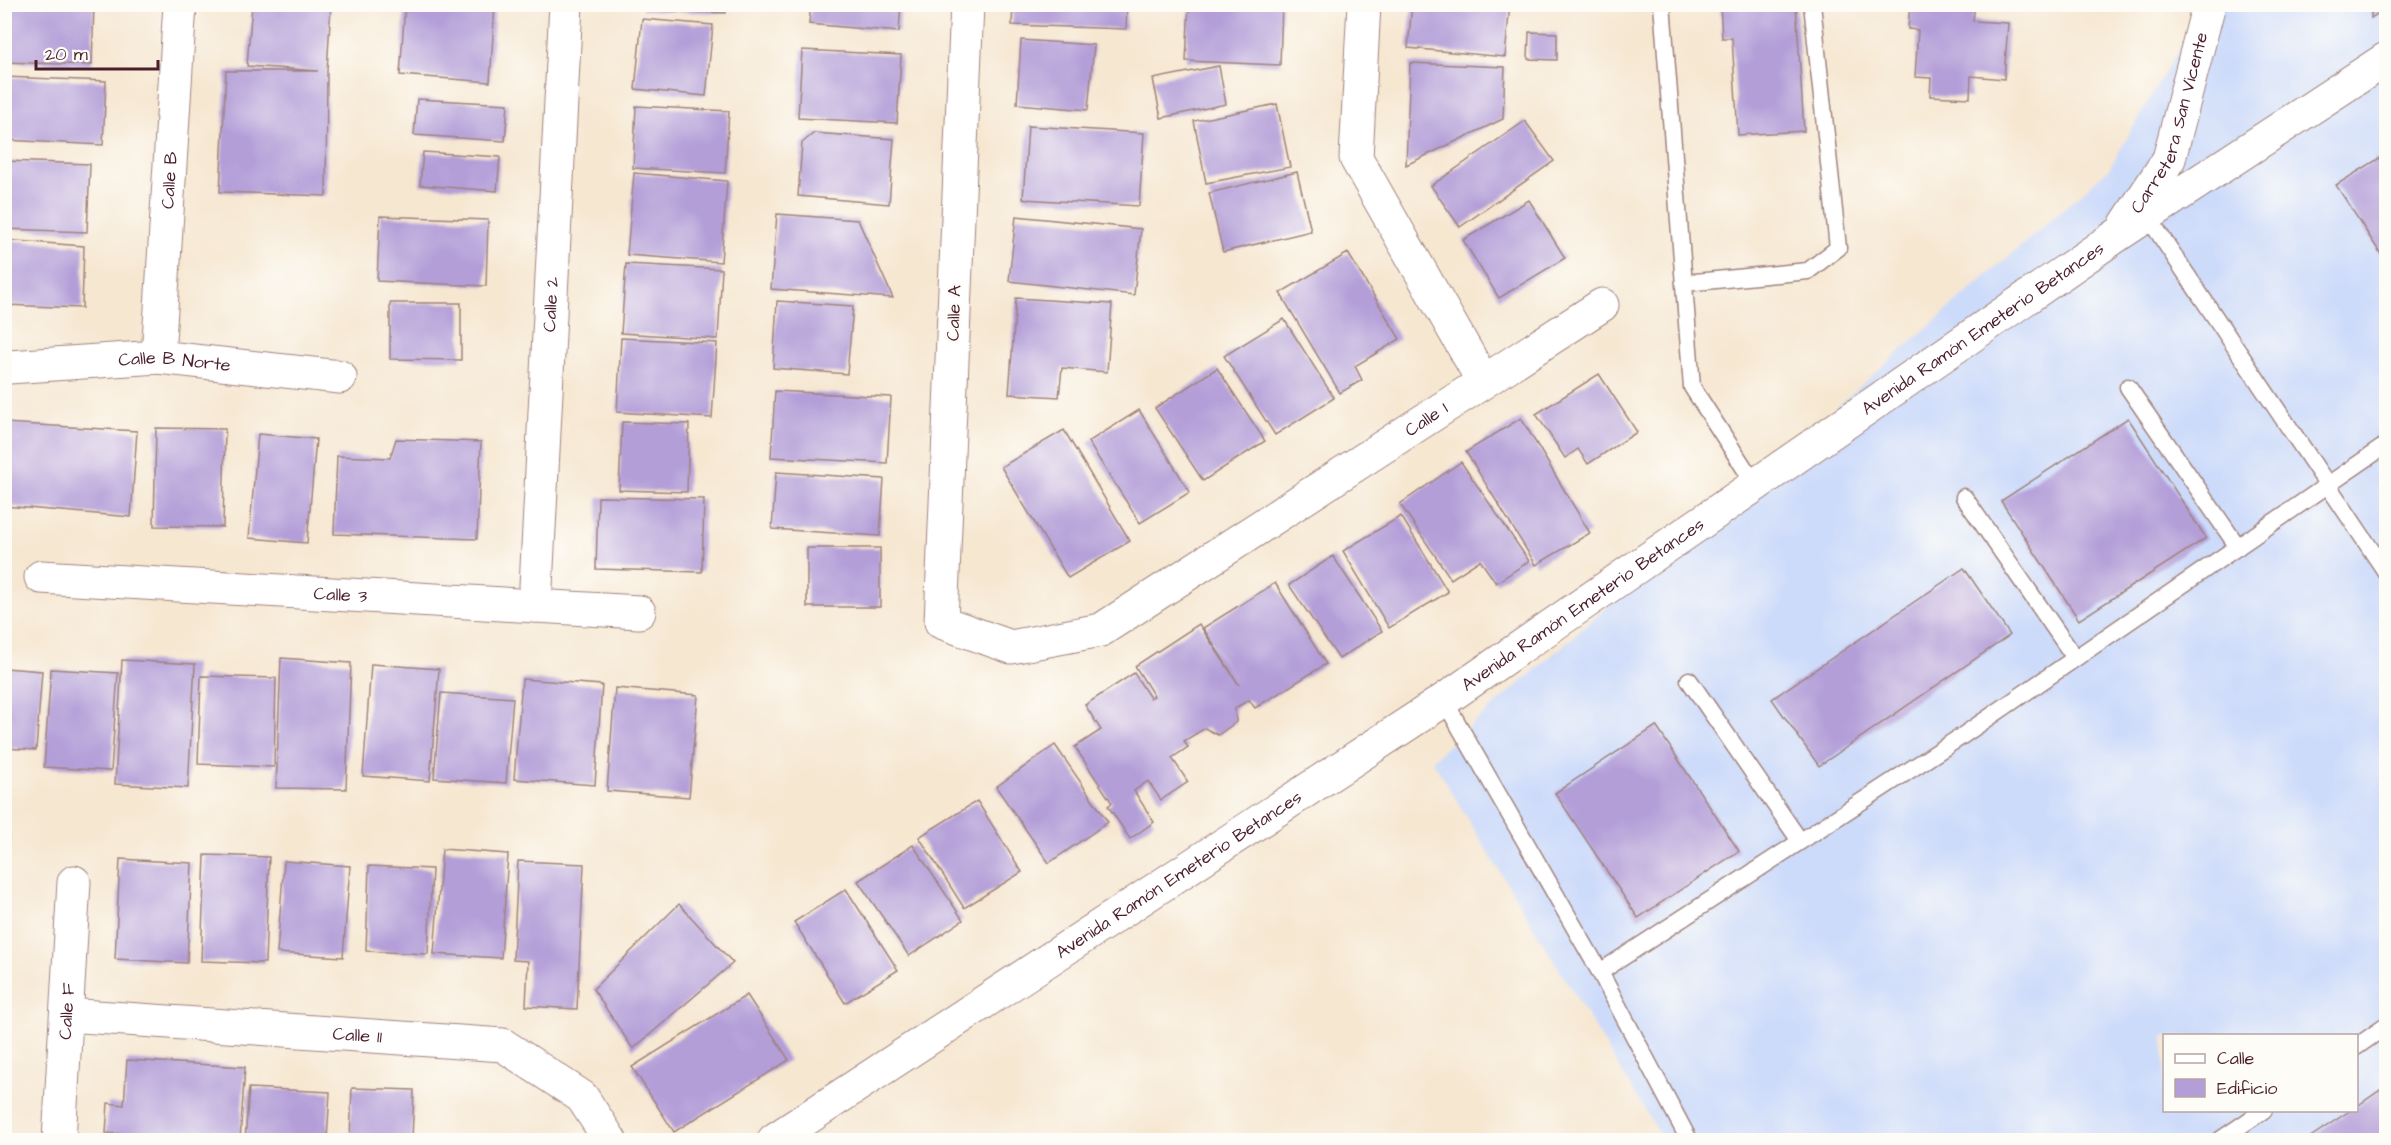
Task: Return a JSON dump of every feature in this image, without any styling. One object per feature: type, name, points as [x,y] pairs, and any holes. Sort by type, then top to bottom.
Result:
[{"type":"street","name":"Calle B","points":[[158,357],[180,4]]},
{"type":"street","name":"Calle 2","points":[[535,606],[567,4]]},
{"type":"street","name":"Calle A","points":[[967,4],[942,622],[1011,647]]},
{"type":"street","points":[[1364,4],[1356,158],[1483,381]]},
{"type":"street","name":"Carretera San Vicente","points":[[2119,234],[2169,159],[2209,4]]},
{"type":"street","name":"Avenida Ramón Emeterio Betances","points":[[774,1140],[1444,700],[2119,234],[2386,59]]},
{"type":"street","name":"Calle 1","points":[[1011,647],[1101,630],[1602,305]]},
{"type":"street","name":"Calle B Norte","points":[[9,367],[158,357],[340,377]]},
{"type":"street","name":"Calle 3","points":[[41,577],[639,612]]},
{"type":"street","name":"Calle F","points":[[59,1140],[74,882]]},
{"type":"street","name":"Calle 11","points":[[67,1016],[502,1045],[582,1097],[610,1140]]},
{"type":"lane","points":[[1662,4],[1692,387],[1756,486]]},
{"type":"lane","points":[[1685,283],[1808,270],[1838,248],[1812,4]]},
{"type":"lane","points":[[2148,217],[2386,572]]},
{"type":"lane","points":[[2128,387],[2238,547]]},
{"type":"lane","points":[[1600,972],[2075,658],[2386,445]]},
{"type":"lane","points":[[1964,497],[2075,658]]},
{"type":"lane","points":[[1689,681],[1800,841]]},
{"type":"lane","points":[[1444,700],[1600,972],[1689,1140]]},
{"type":"lane","points":[[2358,1046],[2386,1026]]},
{"type":"lane","points":[[2220,1140],[2261,1112]]},
{"type":"shaded area","points":[[2204,5],[2386,5],[2386,1140],[1663,1140],[1432,760],[2109,169]]},
{"type":"building","points":[[4,4],[94,4],[92,65],[4,62]]},
{"type":"building","points":[[252,4],[331,4],[327,71],[326,196],[220,192],[226,71],[318,71],[247,66]]},
{"type":"building","points":[[405,4],[495,4],[490,82],[400,75]]},
{"type":"building","points":[[642,4],[726,4],[726,13],[642,10]]},
{"type":"building","points":[[811,4],[901,4],[899,32],[809,24]]},
{"type":"building","points":[[1013,4],[1127,4],[1126,29],[1012,25]]},
{"type":"building","points":[[1189,4],[1282,4],[1280,65],[1186,61]]},
{"type":"building","points":[[1412,4],[1510,4],[1505,57],[1408,48]]},
{"type":"building","points":[[1720,4],[1796,4],[1804,131],[1738,135],[1732,38],[1722,38]]},
{"type":"building","points":[[1910,4],[1975,4],[1973,21],[2008,23],[2004,79],[1971,76],[1970,98],[1930,96],[1931,78],[1915,77],[1918,30],[1908,29]]},
{"type":"building","points":[[2371,4],[2386,4],[2386,8],[2371,18]]},
{"type":"building","points":[[642,19],[713,25],[706,96],[635,89]]},
{"type":"building","points":[[1529,32],[1557,33],[1557,60],[1528,59]]},
{"type":"building","points":[[1021,40],[1094,45],[1088,110],[1017,104]]},
{"type":"building","points":[[802,50],[901,55],[897,123],[798,118]]},
{"type":"building","points":[[1410,63],[1505,67],[1503,119],[1406,165]]},
{"type":"building","points":[[1219,66],[1226,104],[1161,118],[1153,79]]},
{"type":"building","points":[[4,77],[106,81],[103,145],[4,140]]},
{"type":"building","points":[[417,99],[508,104],[505,141],[414,135]]},
{"type":"building","points":[[1277,104],[1290,167],[1206,183],[1194,121]]},
{"type":"building","points":[[636,106],[729,111],[725,173],[633,168]]},
{"type":"building","points":[[1525,121],[1554,161],[1460,227],[1431,186]]},
{"type":"building","points":[[1028,126],[1144,133],[1139,206],[1023,199]]},
{"type":"building","points":[[814,133],[894,139],[889,204],[798,196],[802,143]]},
{"type":"building","points":[[423,152],[500,157],[497,191],[420,185]]},
{"type":"building","points":[[2386,154],[2386,262],[2336,185]]},
{"type":"building","points":[[4,161],[90,164],[87,232],[4,229]]},
{"type":"building","points":[[1297,172],[1311,231],[1223,252],[1209,193]]},
{"type":"building","points":[[634,173],[727,181],[721,262],[627,255]]},
{"type":"building","points":[[1529,200],[1565,258],[1499,298],[1463,240]]},
{"type":"building","points":[[777,214],[858,220],[893,298],[771,289]]},
{"type":"building","points":[[380,216],[488,220],[486,286],[377,281]]},
{"type":"building","points":[[1016,216],[1141,229],[1134,295],[1009,281]]},
{"type":"building","points":[[4,240],[84,246],[82,308],[4,305]]},
{"type":"building","points":[[1348,253],[1400,339],[1355,366],[1362,380],[1340,393],[1280,293]]},
{"type":"building","points":[[626,264],[722,269],[718,339],[621,333]]},
{"type":"building","points":[[1016,298],[1112,304],[1107,372],[1062,368],[1059,397],[1009,394]]},
{"type":"building","points":[[777,301],[853,306],[847,374],[773,368]]},
{"type":"building","points":[[390,303],[461,303],[461,360],[390,359]]},
{"type":"building","points":[[1284,319],[1334,398],[1275,435],[1224,356]]},
{"type":"building","points":[[621,338],[717,343],[712,418],[617,412]]},
{"type":"building","points":[[1217,368],[1265,441],[1203,481],[1155,408]]},
{"type":"building","points":[[1599,374],[1637,432],[1588,464],[1578,449],[1565,458],[1536,414]]},
{"type":"building","points":[[775,391],[891,397],[887,463],[771,457]]},
{"type":"building","points":[[1139,410],[1190,492],[1140,523],[1088,442]]},
{"type":"building","points":[[1521,418],[1590,533],[1536,565],[1466,452]]},
{"type":"building","points":[[2128,418],[2206,538],[2079,620],[2001,501]]},
{"type":"building","points":[[622,422],[689,424],[687,492],[619,490]]},
{"type":"building","points":[[4,423],[137,431],[131,517],[4,506]]},
{"type":"building","points":[[156,428],[225,429],[223,527],[154,526]]},
{"type":"building","points":[[1064,430],[1130,541],[1068,578],[1001,467]]},
{"type":"building","points":[[258,434],[316,439],[307,543],[249,538]]},
{"type":"building","points":[[396,439],[481,442],[477,539],[334,534],[337,456],[390,458]]},
{"type":"building","points":[[1461,462],[1529,561],[1496,583],[1480,560],[1451,579],[1400,504]]},
{"type":"building","points":[[776,472],[884,479],[880,536],[772,529]]},
{"type":"building","points":[[598,497],[704,499],[702,572],[596,569]]},
{"type":"building","points":[[1401,516],[1448,592],[1389,628],[1343,551]]},
{"type":"building","points":[[807,548],[880,548],[880,607],[807,607]]},
{"type":"building","points":[[1333,556],[1382,631],[1339,659],[1289,585]]},
{"type":"building","points":[[1964,568],[2010,635],[1819,766],[1772,699]]},
{"type":"building","points":[[1275,583],[1326,664],[1255,708],[1249,700],[1235,708],[1236,722],[1218,735],[1205,728],[1184,741],[1188,747],[1172,758],[1188,782],[1161,800],[1148,781],[1134,791],[1154,822],[1130,839],[1108,806],[1112,803],[1075,747],[1101,730],[1085,705],[1134,673],[1150,698],[1154,696],[1135,666],[1199,624],[1239,685],[1203,628]]},
{"type":"building","points":[[281,658],[351,663],[346,789],[276,788]]},
{"type":"building","points":[[122,660],[195,664],[188,788],[115,784]]},
{"type":"building","points":[[371,664],[439,669],[430,781],[363,776]]},
{"type":"building","points":[[5,668],[42,671],[36,750],[5,748]]},
{"type":"building","points":[[51,669],[118,673],[111,771],[44,767]]},
{"type":"building","points":[[201,676],[276,678],[274,767],[198,764]]},
{"type":"building","points":[[522,679],[602,685],[595,785],[514,779]]},
{"type":"building","points":[[615,688],[698,695],[689,797],[607,791]]},
{"type":"building","points":[[441,693],[513,698],[506,783],[434,778]]},
{"type":"building","points":[[1656,726],[1739,851],[1638,918],[1555,793]]},
{"type":"building","points":[[1055,745],[1108,822],[1049,863],[996,787]]},
{"type":"building","points":[[977,801],[1022,872],[964,908],[919,837]]},
{"type":"building","points":[[5,827],[9,827],[6,907],[5,907]]},
{"type":"building","points":[[913,845],[963,920],[909,956],[858,881]]},
{"type":"building","points":[[442,849],[508,854],[501,958],[434,954]]},
{"type":"building","points":[[205,855],[269,857],[265,963],[201,961]]},
{"type":"building","points":[[120,859],[192,863],[187,963],[115,959]]},
{"type":"building","points":[[284,861],[350,866],[343,957],[277,953]]},
{"type":"building","points":[[518,861],[584,864],[577,1009],[526,1006],[528,961],[513,960]]},
{"type":"building","points":[[369,866],[432,869],[428,954],[366,951]]},
{"type":"building","points":[[846,889],[898,970],[845,1003],[794,922]]},
{"type":"building","points":[[679,904],[733,963],[633,1049],[593,989]]},
{"type":"building","points":[[747,995],[789,1060],[674,1132],[632,1067]]},
{"type":"building","points":[[127,1060],[245,1067],[240,1140],[106,1133],[108,1103],[124,1105]]},
{"type":"building","points":[[2386,1086],[2386,1140],[2306,1140],[2348,1112],[2358,1112],[2358,1106]]},
{"type":"building","points":[[249,1088],[330,1092],[327,1140],[245,1140]]},
{"type":"building","points":[[352,1088],[414,1090],[412,1140],[350,1140]]}]
